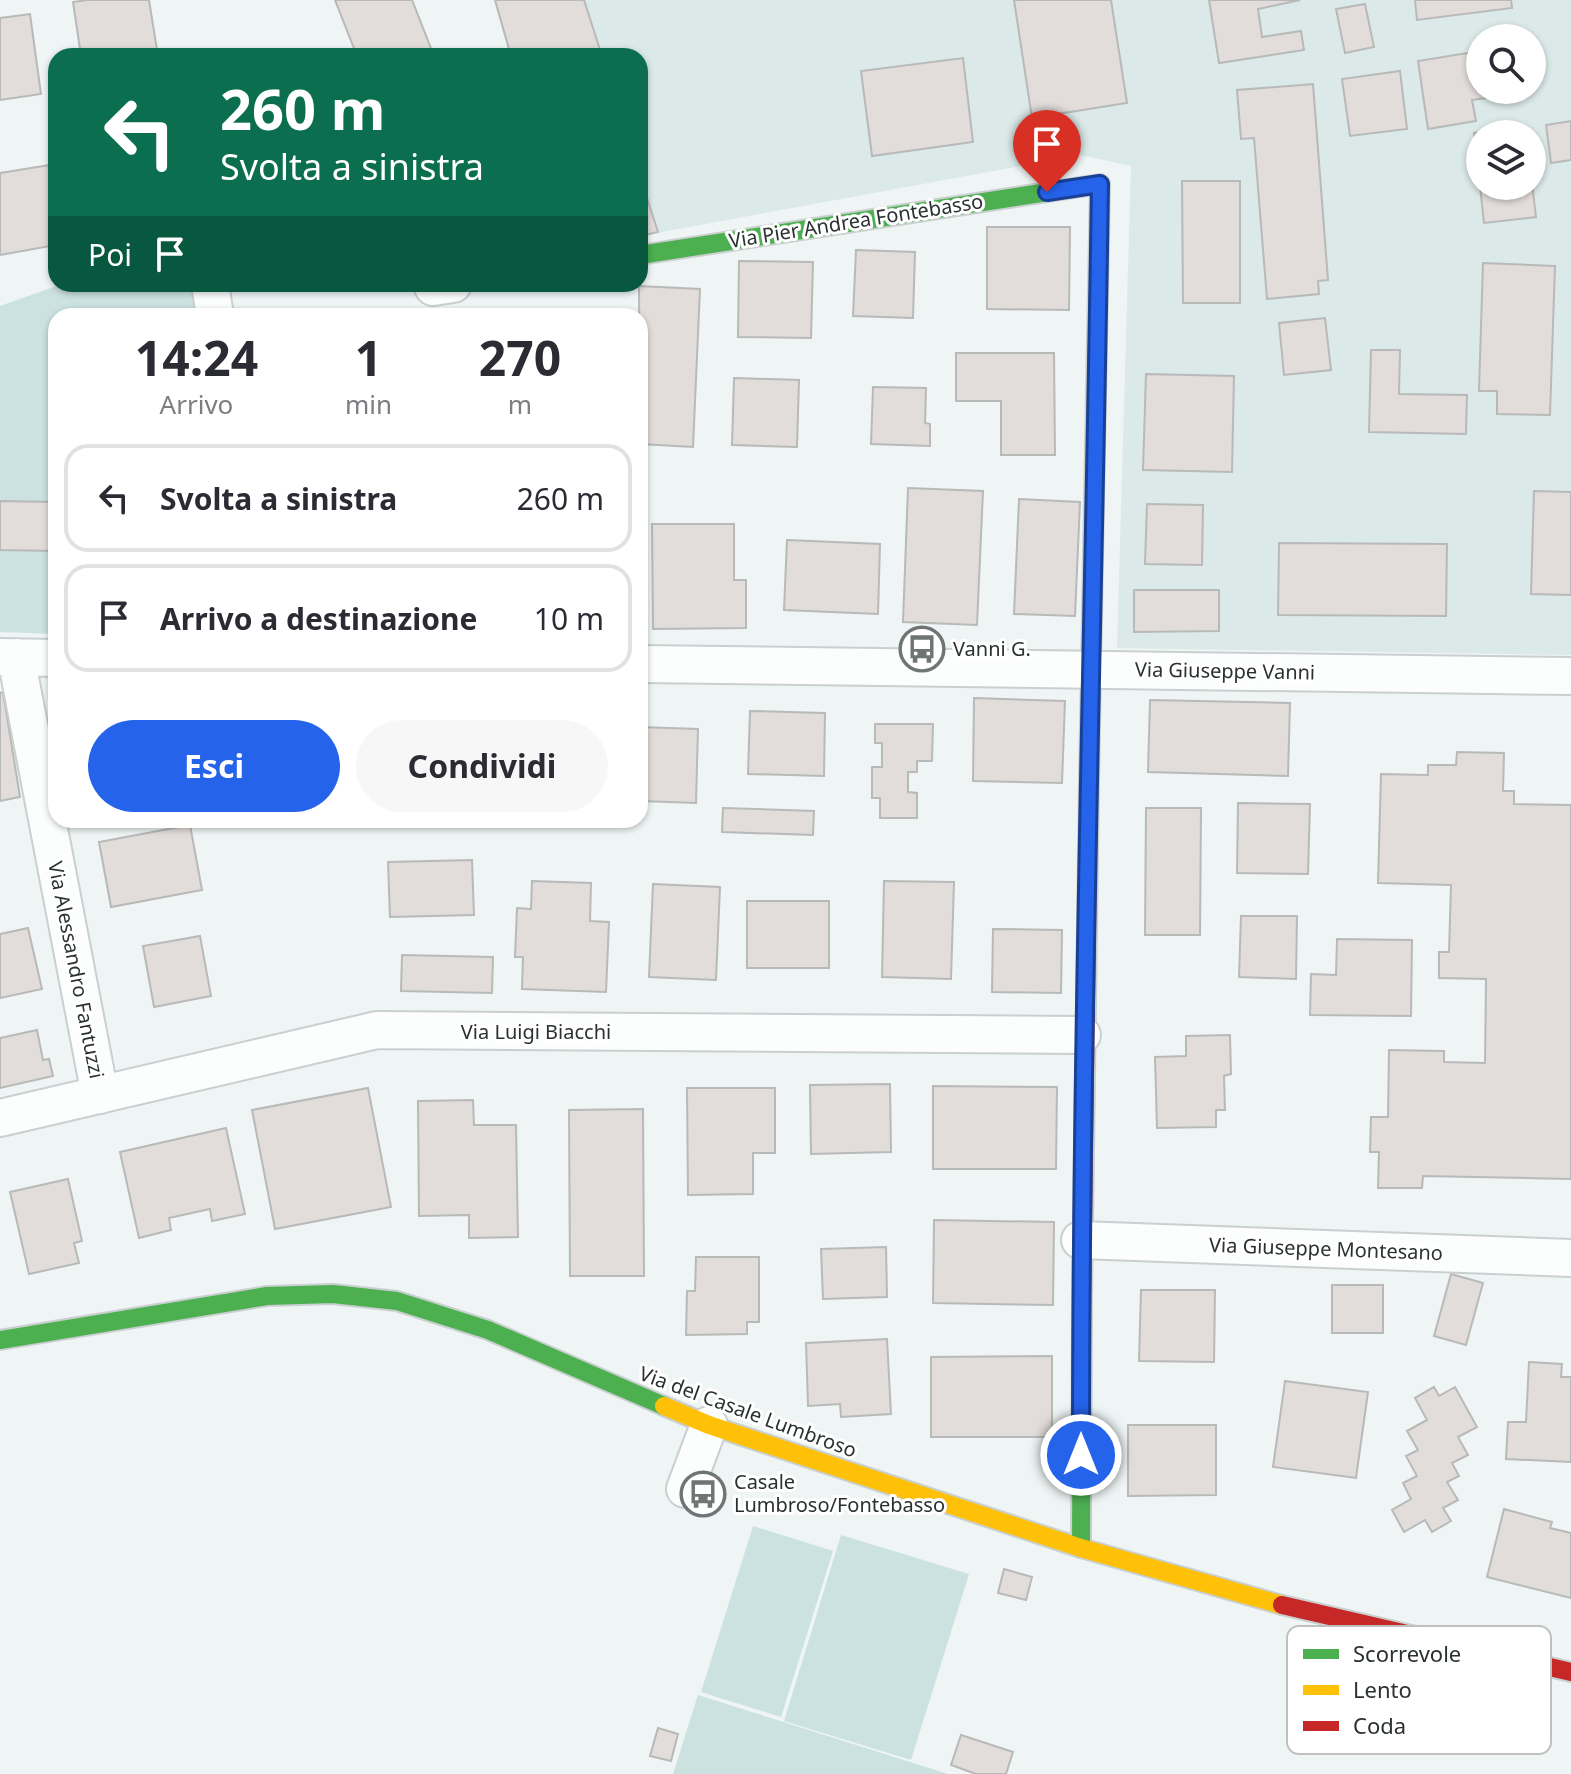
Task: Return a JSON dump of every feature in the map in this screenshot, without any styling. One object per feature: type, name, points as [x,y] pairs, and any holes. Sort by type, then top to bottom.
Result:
[{"type":"street","name":"Via Pier Andrea Fontebasso","points":[[648,254],[1100,184],[1093,670],[1082,1035],[1081,1548]]},
{"type":"street","points":[[8,657],[48,658]]},
{"type":"street","name":"Via Alessandro Fantuzzi","points":[[8,657],[100,1095]]},
{"type":"street","name":"Via Giuseppe Vanni","points":[[648,664],[1571,676]]},
{"type":"street","name":"Via Luigi Biacchi","points":[[0,1118],[377,1030],[1082,1035]]},
{"type":"street","name":"Via Giuseppe Montesano","points":[[1080,1240],[1571,1258]]},
{"type":"street","name":"Via del Casale Lumbroso","points":[[0,1340],[248,1298],[294,1294],[373,1297],[424,1307],[468,1322],[709,1425],[1081,1548],[1259,1600],[1372,1626]]},
{"type":"street","points":[[685,1489],[709,1425]]},
{"type":"street","name":"Via del Casale Lumbroso","points":[[1551,1667],[1571,1672]]},
{"type":"shaded area","points":[[495,0],[1571,0],[1571,655],[1117,648],[1131,166],[1081,155],[648,235],[648,48],[509,48]]},
{"type":"shaded area","points":[[48,289],[48,292],[194,292],[196,308],[48,308],[48,634],[0,632],[0,306]]},
{"type":"shaded area","points":[[753,1526],[833,1551],[781,1717],[701,1692]]},
{"type":"shaded area","points":[[841,1535],[969,1574],[911,1760],[784,1721]]},
{"type":"shaded area","points":[[698,1695],[948,1774],[673,1774]]},
{"type":"building","points":[[149,0],[157,48],[80,48],[73,2]]},
{"type":"building","points":[[335,0],[412,0],[431,48],[354,48]]},
{"type":"building","points":[[495,0],[584,0],[599,48],[509,48]]},
{"type":"building","points":[[1014,0],[1111,0],[1127,103],[1032,118]]},
{"type":"building","points":[[1209,0],[1300,0],[1258,9],[1262,37],[1301,31],[1304,50],[1219,63]]},
{"type":"building","points":[[1415,0],[1511,0],[1512,8],[1417,20]]},
{"type":"building","points":[[1365,4],[1374,47],[1345,53],[1336,9]]},
{"type":"building","points":[[30,14],[41,94],[0,100],[0,18]]},
{"type":"building","points":[[1466,53],[1466,104],[1473,104],[1476,120],[1428,129],[1418,61]]},
{"type":"building","points":[[963,58],[973,142],[872,156],[861,71]]},
{"type":"building","points":[[1400,71],[1407,129],[1350,136],[1342,79]]},
{"type":"building","points":[[1313,84],[1328,280],[1318,281],[1319,294],[1267,299],[1254,138],[1241,139],[1237,90]]},
{"type":"building","points":[[1571,121],[1571,160],[1551,163],[1546,125]]},
{"type":"building","points":[[48,165],[48,246],[0,255],[0,173]]},
{"type":"building","points":[[1182,181],[1240,181],[1240,303],[1183,303]]},
{"type":"building","points":[[1482,200],[1534,200],[1536,217],[1484,223]]},
{"type":"building","points":[[648,201],[658,232],[648,234]]},
{"type":"building","points":[[987,227],[1070,227],[1069,310],[987,309]]},
{"type":"building","points":[[856,250],[915,252],[913,318],[853,316]]},
{"type":"building","points":[[739,261],[813,262],[811,338],[738,337]]},
{"type":"building","points":[[1483,263],[1555,266],[1550,415],[1497,414],[1497,391],[1479,391]]},
{"type":"building","points":[[648,286],[700,289],[693,447],[648,444],[648,308],[639,308],[639,292],[648,292]]},
{"type":"building","points":[[1325,318],[1331,370],[1284,375],[1279,323]]},
{"type":"building","points":[[1371,350],[1400,350],[1399,394],[1467,395],[1466,434],[1369,432]]},
{"type":"building","points":[[956,353],[1054,353],[1055,455],[1001,455],[1001,401],[956,401]]},
{"type":"building","points":[[1146,374],[1234,376],[1232,472],[1143,470]]},
{"type":"building","points":[[734,378],[799,380],[797,447],[732,445]]},
{"type":"building","points":[[873,387],[926,388],[925,423],[930,424],[930,446],[871,444]]},
{"type":"building","points":[[908,488],[983,491],[977,625],[903,622]]},
{"type":"building","points":[[1534,491],[1571,492],[1571,595],[1531,594]]},
{"type":"building","points":[[1019,499],[1080,502],[1075,616],[1014,614]]},
{"type":"building","points":[[0,501],[48,502],[48,551],[0,550]]},
{"type":"building","points":[[1147,504],[1203,505],[1202,565],[1145,564]]},
{"type":"building","points":[[652,524],[734,524],[734,580],[746,580],[746,628],[653,629]]},
{"type":"building","points":[[787,540],[880,544],[878,614],[784,610]]},
{"type":"building","points":[[1279,543],[1447,544],[1446,616],[1278,615]]},
{"type":"building","points":[[1134,590],[1219,590],[1219,631],[1134,632]]},
{"type":"building","points":[[3,692],[20,797],[0,801],[0,693]]},
{"type":"building","points":[[974,698],[1065,701],[1062,783],[973,781]]},
{"type":"building","points":[[1150,700],[1290,703],[1288,776],[1148,772]]},
{"type":"building","points":[[750,711],[825,713],[824,776],[748,774]]},
{"type":"building","points":[[875,724],[933,724],[932,761],[917,761],[917,772],[908,772],[908,792],[917,793],[917,818],[880,818],[880,798],[872,798],[872,767],[882,767],[882,743],[875,743]]},
{"type":"building","points":[[648,727],[698,729],[696,803],[648,801]]},
{"type":"building","points":[[1457,752],[1504,753],[1503,791],[1514,791],[1514,804],[1571,805],[1571,1179],[1423,1176],[1422,1188],[1378,1188],[1379,1152],[1370,1152],[1371,1117],[1388,1117],[1389,1050],[1444,1051],[1444,1062],[1485,1063],[1486,979],[1439,978],[1439,952],[1449,952],[1451,885],[1378,883],[1381,774],[1428,775],[1428,765],[1456,765]]},
{"type":"building","points":[[1238,803],[1310,804],[1308,874],[1237,873]]},
{"type":"building","points":[[723,808],[814,811],[813,835],[722,832]]},
{"type":"building","points":[[1146,808],[1201,808],[1200,935],[1145,935]]},
{"type":"building","points":[[174,828],[191,828],[202,890],[111,907],[99,842]]},
{"type":"building","points":[[472,860],[474,915],[390,917],[388,862]]},
{"type":"building","points":[[532,881],[591,883],[590,921],[609,922],[606,992],[522,989],[523,957],[515,957],[517,908],[531,909]]},
{"type":"building","points":[[884,881],[954,882],[951,979],[882,977]]},
{"type":"building","points":[[653,884],[720,887],[716,980],[649,977]]},
{"type":"building","points":[[747,901],[829,901],[829,968],[747,968]]},
{"type":"building","points":[[1241,916],[1297,916],[1296,979],[1239,977]]},
{"type":"building","points":[[28,928],[42,989],[0,998],[0,934]]},
{"type":"building","points":[[993,929],[1062,930],[1061,993],[992,992]]},
{"type":"building","points":[[200,936],[211,996],[154,1007],[143,946]]},
{"type":"building","points":[[1337,939],[1412,940],[1411,1016],[1310,1015],[1311,974],[1336,975]]},
{"type":"building","points":[[402,955],[493,957],[492,993],[401,991]]},
{"type":"building","points":[[37,1030],[43,1060],[49,1059],[53,1076],[0,1088],[0,1038]]},
{"type":"building","points":[[1230,1035],[1231,1074],[1224,1076],[1225,1110],[1216,1110],[1216,1127],[1157,1128],[1155,1057],[1186,1056],[1186,1036]]},
{"type":"building","points":[[890,1084],[891,1152],[811,1154],[810,1085]]},
{"type":"building","points":[[933,1086],[1057,1087],[1056,1169],[933,1169]]},
{"type":"building","points":[[368,1088],[391,1207],[275,1229],[252,1110]]},
{"type":"building","points":[[687,1088],[775,1088],[775,1153],[753,1153],[753,1194],[688,1195]]},
{"type":"building","points":[[473,1100],[474,1125],[516,1125],[518,1237],[469,1238],[469,1215],[419,1216],[418,1101]]},
{"type":"building","points":[[643,1109],[644,1276],[570,1276],[569,1110]]},
{"type":"building","points":[[226,1128],[245,1214],[212,1221],[210,1209],[169,1218],[171,1230],[139,1238],[120,1152]]},
{"type":"building","points":[[68,1179],[82,1241],[74,1243],[79,1263],[29,1274],[10,1192]]},
{"type":"building","points":[[934,1220],[1054,1222],[1053,1305],[933,1303]]},
{"type":"building","points":[[886,1247],[887,1297],[823,1299],[821,1249]]},
{"type":"building","points":[[696,1257],[759,1257],[759,1322],[747,1322],[747,1334],[686,1335],[687,1291],[695,1291]]},
{"type":"building","points":[[1451,1274],[1483,1283],[1466,1345],[1434,1336]]},
{"type":"building","points":[[1332,1285],[1383,1285],[1383,1333],[1332,1333]]},
{"type":"building","points":[[1141,1290],[1215,1290],[1214,1362],[1139,1361]]},
{"type":"building","points":[[887,1339],[891,1414],[841,1417],[840,1404],[808,1406],[806,1343]]},
{"type":"building","points":[[1052,1356],[1052,1437],[931,1437],[931,1357]]},
{"type":"building","points":[[1529,1362],[1562,1364],[1561,1377],[1571,1377],[1571,1462],[1506,1459],[1508,1422],[1526,1422]]},
{"type":"building","points":[[1285,1381],[1368,1392],[1356,1478],[1273,1467]]},
{"type":"building","points":[[1434,1387],[1439,1396],[1455,1387],[1477,1427],[1458,1437],[1468,1455],[1452,1463],[1459,1476],[1447,1482],[1458,1500],[1443,1508],[1451,1521],[1432,1532],[1425,1520],[1404,1532],[1392,1510],[1411,1499],[1403,1483],[1417,1476],[1406,1456],[1418,1450],[1407,1431],[1427,1420],[1415,1398]]},
{"type":"building","points":[[1128,1425],[1216,1425],[1216,1495],[1128,1496]]},
{"type":"building","points":[[1504,1509],[1552,1522],[1550,1528],[1571,1533],[1571,1598],[1487,1577]]},
{"type":"building","points":[[1004,1569],[1032,1577],[1026,1600],[998,1593]]},
{"type":"building","points":[[658,1728],[678,1734],[671,1761],[650,1756]]},
{"type":"building","points":[[961,1735],[1013,1752],[1006,1774],[976,1774],[951,1765]]},
{"type":"traffic: fast","points":[[648,254],[1100,184],[1096,392]]},
{"type":"traffic: fast","points":[[0,1340],[267,1296],[333,1294],[397,1301],[488,1330],[664,1406]]},
{"type":"traffic: fast","points":[[1081,1548],[1082,1298]]},
{"type":"traffic: slow","points":[[1089,780],[1096,392]]},
{"type":"traffic: slow","points":[[664,1406],[709,1425],[1081,1548],[1282,1605]]},
{"type":"traffic: jam","points":[[1082,1298],[1089,780]]},
{"type":"traffic: jam","points":[[1282,1605],[1373,1626]]},
{"type":"traffic: jam","points":[[1551,1667],[1571,1672]]},
{"type":"place","name":"Vanni G.","points":[[922,649]]},
{"type":"place","name":"Casale Lumbroso/Fontebasso","points":[[703,1494]]},
{"type":"route","points":[[1047,192],[1100,184],[1093,670],[1082,1035],[1081,1455]]}]
